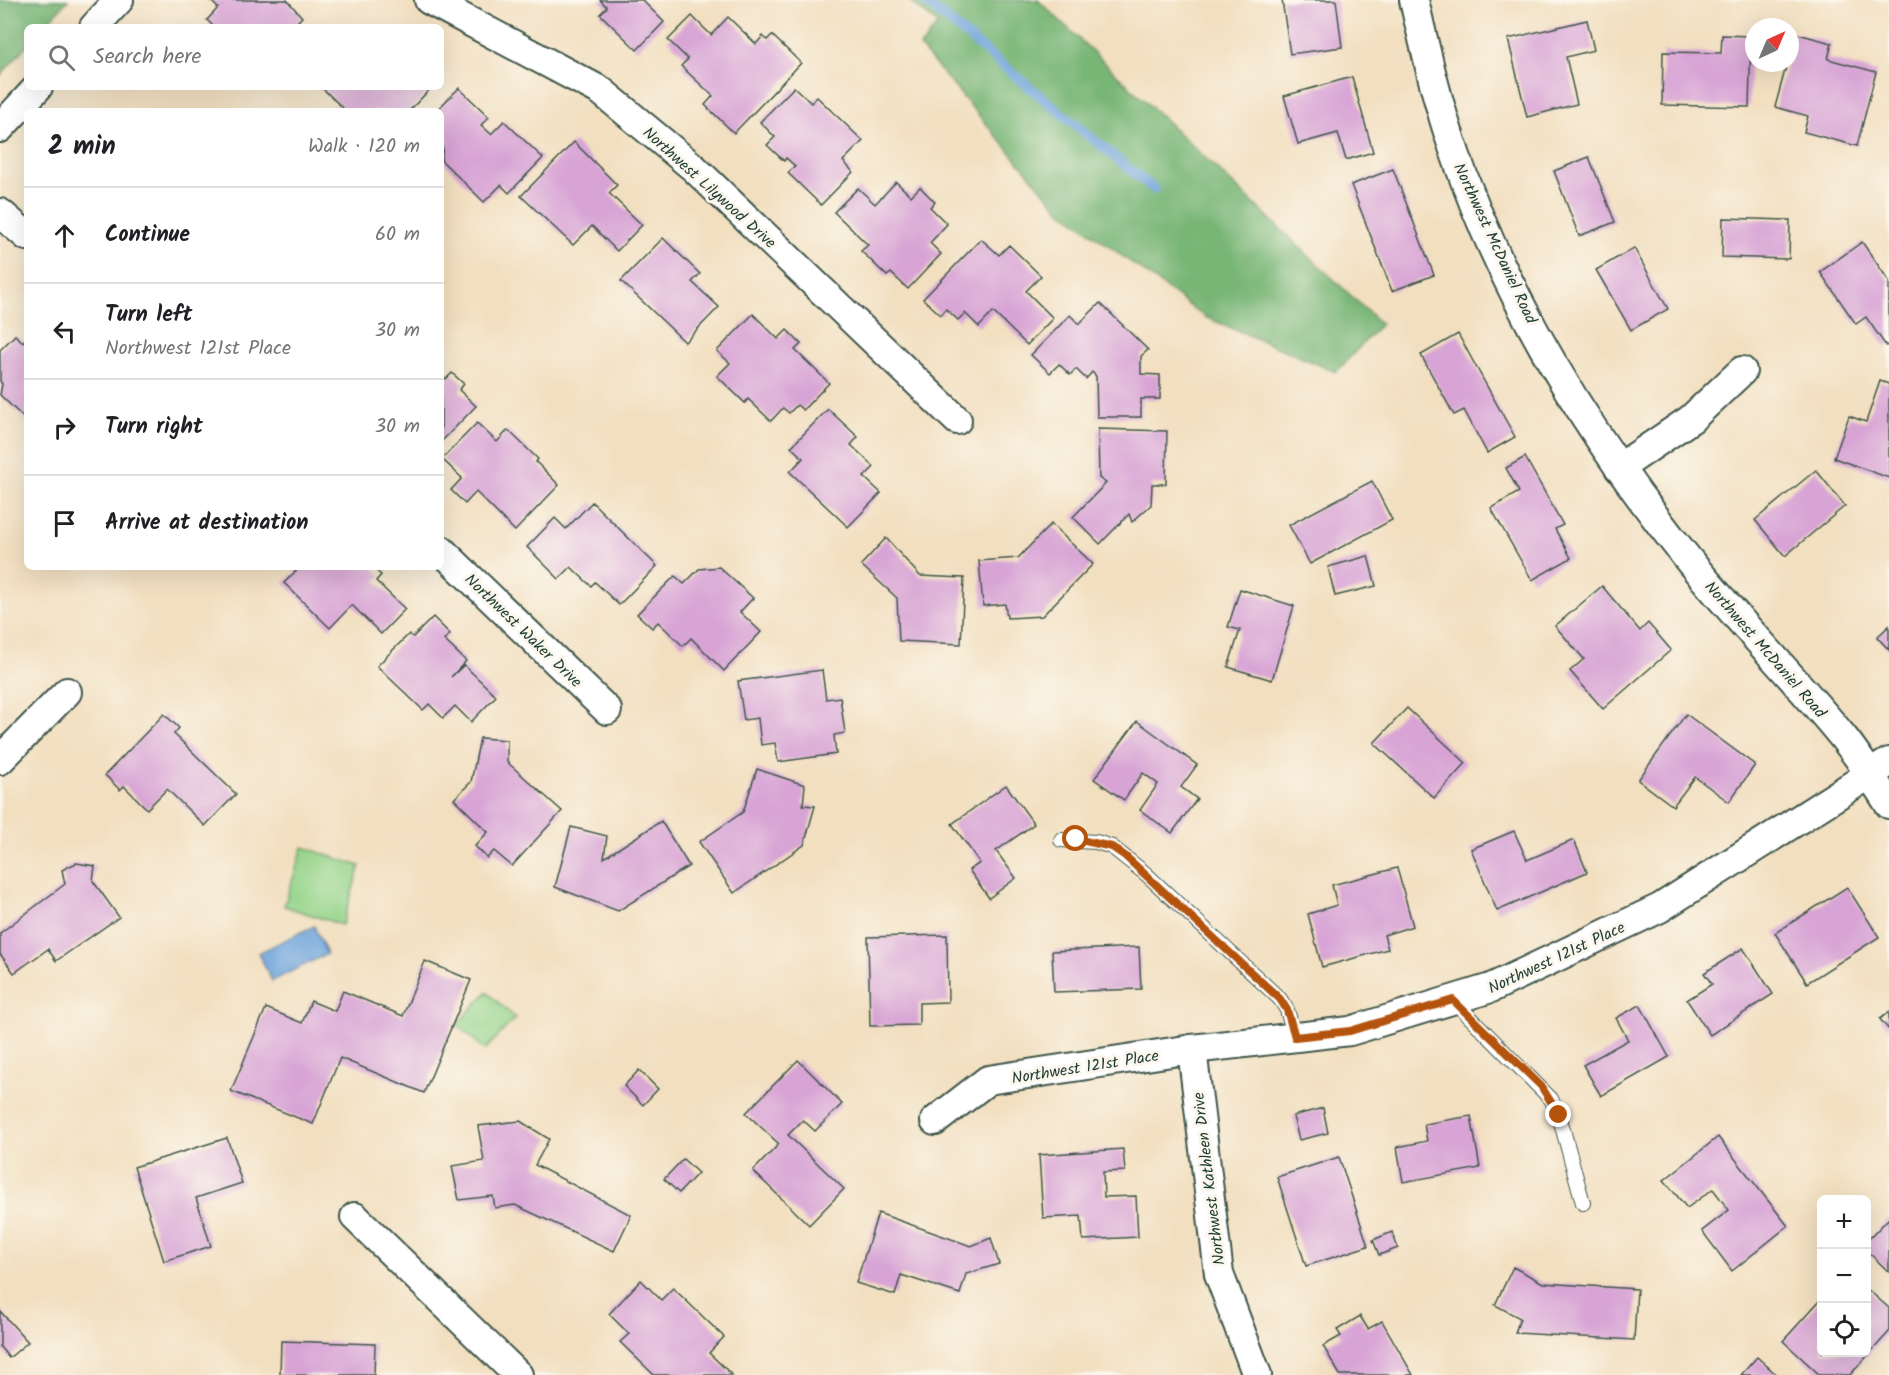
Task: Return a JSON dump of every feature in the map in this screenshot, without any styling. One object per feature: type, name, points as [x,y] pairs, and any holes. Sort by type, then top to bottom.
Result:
[{"type":"street","points":[[97,24],[119,0]]},
{"type":"street","name":"Northwest Lilywood Drive","points":[[429,0],[601,91],[694,168],[957,420]]},
{"type":"street","name":"Northwest McDaniel Road","points":[[1413,0],[1431,75],[1453,147],[1487,232],[1563,382],[1619,468],[1688,558],[1844,738],[1880,769],[1889,804]]},
{"type":"street","points":[[0,128],[35,90]]},
{"type":"street","points":[[0,213],[24,233]]},
{"type":"street","points":[[1619,468],[1690,419],[1742,371]]},
{"type":"street","name":"Northwest Waker Drive","points":[[444,553],[607,710]]},
{"type":"street","points":[[0,760],[67,692]]},
{"type":"street","name":"Northwest 121st Place","points":[[935,1121],[988,1080],[1192,1049],[1350,1031],[1491,988],[1660,908],[1880,769]]},
{"type":"street","name":"Northwest Kathleen Drive","points":[[1192,1049],[1219,1274],[1257,1375]]},
{"type":"street","points":[[355,1217],[518,1375]]},
{"type":"lane","points":[[1061,840],[1096,842],[1112,847],[1146,874],[1280,999],[1287,1010],[1295,1037]]},
{"type":"lane","points":[[1453,1000],[1551,1099],[1568,1144],[1583,1203]]},
{"type":"green space","points":[[0,0],[68,0],[46,24],[24,24],[24,48],[0,76]]},
{"type":"green space","points":[[908,0],[1038,0],[1381,324],[1336,372],[1205,317],[1060,210],[920,47],[938,24]]},
{"type":"green space","points":[[303,847],[360,866],[342,925],[284,906]]},
{"type":"green space","points":[[487,992],[515,1018],[485,1050],[457,1024]]},
{"type":"water","points":[[314,926],[327,954],[272,981],[258,953]]},
{"type":"building","points":[[210,0],[287,0],[302,17],[298,21],[301,24],[211,24],[207,20],[218,8]]},
{"type":"building","points":[[600,0],[642,0],[664,22],[637,50],[600,14],[607,7]]},
{"type":"building","points":[[1282,0],[1336,0],[1342,47],[1290,54]]},
{"type":"building","points":[[692,16],[711,35],[728,17],[756,44],[763,36],[767,40],[772,35],[801,63],[734,133],[705,105],[713,96],[681,66],[688,59],[668,40]]},
{"type":"building","points":[[1587,20],[1594,50],[1566,57],[1577,104],[1527,117],[1508,39]]},
{"type":"building","points":[[1799,34],[1832,43],[1828,59],[1876,72],[1857,146],[1804,132],[1808,116],[1775,107],[1785,72],[1799,72]]},
{"type":"building","points":[[1722,35],[1745,36],[1745,72],[1750,72],[1749,107],[1662,105],[1663,52],[1721,53]]},
{"type":"building","points":[[1352,77],[1373,152],[1346,160],[1338,133],[1298,144],[1284,96]]},
{"type":"building","points":[[794,87],[811,103],[817,97],[863,141],[843,161],[853,172],[821,205],[788,173],[795,166],[786,158],[784,161],[767,145],[775,137],[760,122]]},
{"type":"building","points":[[459,88],[489,117],[481,125],[491,134],[504,121],[543,158],[509,193],[501,185],[484,202],[444,163],[444,108],[439,108]]},
{"type":"building","points":[[324,90],[429,90],[412,108],[343,108]]},
{"type":"building","points":[[574,142],[617,185],[609,193],[642,225],[617,251],[592,226],[573,245],[521,196]]},
{"type":"building","points":[[1589,157],[1615,222],[1579,236],[1554,171]]},
{"type":"building","points":[[1393,169],[1434,275],[1392,291],[1351,185]]},
{"type":"building","points":[[896,182],[911,196],[920,187],[935,202],[930,207],[947,224],[930,243],[941,254],[908,289],[891,273],[887,276],[861,251],[868,245],[834,212],[858,188],[875,204]]},
{"type":"building","points":[[1723,218],[1790,220],[1789,259],[1722,257]]},
{"type":"building","points":[[663,238],[700,274],[692,282],[719,307],[685,342],[621,281]]},
{"type":"building","points":[[981,239],[999,255],[1009,245],[1041,276],[1026,291],[1053,318],[1027,345],[993,312],[979,327],[965,313],[958,320],[946,309],[941,315],[923,299]]},
{"type":"building","points":[[1862,242],[1889,281],[1889,344],[1886,346],[1866,317],[1856,324],[1820,272]]},
{"type":"building","points":[[1634,248],[1668,309],[1631,330],[1596,270]]},
{"type":"building","points":[[1100,303],[1148,350],[1141,356],[1141,374],[1160,375],[1160,399],[1141,399],[1141,417],[1097,417],[1096,376],[1092,372],[1086,379],[1076,369],[1070,375],[1059,364],[1050,373],[1031,355],[1070,315],[1079,324]]},
{"type":"building","points":[[753,314],[778,339],[787,330],[801,344],[795,350],[829,383],[803,410],[797,405],[789,413],[783,408],[771,421],[748,399],[745,403],[717,376],[730,363],[717,351]]},
{"type":"building","points":[[1458,334],[1515,437],[1487,453],[1464,410],[1454,415],[1421,355]]},
{"type":"building","points":[[15,335],[24,341],[24,418],[0,395],[2,384],[0,381],[0,350]]},
{"type":"building","points":[[452,373],[464,384],[459,390],[476,406],[444,439],[444,377],[446,379]]},
{"type":"building","points":[[1880,381],[1889,384],[1889,478],[1834,458],[1849,416],[1866,422]]},
{"type":"building","points":[[828,409],[858,437],[851,445],[874,467],[864,477],[881,493],[848,527],[790,472],[803,458],[791,447]]},
{"type":"building","points":[[477,423],[497,442],[508,430],[538,459],[536,462],[559,485],[515,531],[476,492],[465,504],[451,490],[462,478],[444,461],[444,457]]},
{"type":"building","points":[[1098,429],[1167,431],[1166,484],[1152,484],[1151,505],[1132,522],[1129,514],[1100,544],[1073,517],[1106,483],[1099,478]]},
{"type":"building","points":[[1525,457],[1563,525],[1555,529],[1571,558],[1532,580],[1491,508],[1519,492],[1506,468]]},
{"type":"building","points":[[1816,470],[1845,506],[1785,556],[1755,520]]},
{"type":"building","points":[[1372,481],[1392,520],[1310,564],[1289,525]]},
{"type":"building","points":[[592,502],[657,566],[619,605],[595,582],[591,586],[571,567],[559,579],[527,547],[555,518],[566,529]]},
{"type":"building","points":[[1051,524],[1093,564],[1042,616],[1007,618],[1005,604],[983,606],[979,561],[1018,558]]},
{"type":"building","points":[[886,538],[920,576],[964,578],[961,644],[899,641],[897,598],[861,565]]},
{"type":"building","points":[[1368,556],[1376,586],[1335,596],[1328,567]]},
{"type":"building","points":[[719,567],[753,598],[740,612],[761,632],[724,671],[691,638],[683,646],[658,622],[652,628],[637,614],[675,576],[684,584],[699,569]]},
{"type":"building","points":[[297,570],[375,570],[381,575],[376,581],[405,609],[381,634],[352,605],[330,628],[284,583]]},
{"type":"building","points":[[1602,586],[1640,631],[1648,623],[1671,650],[1603,709],[1570,671],[1584,659],[1555,626]]},
{"type":"building","points":[[1240,589],[1294,606],[1272,680],[1228,667],[1240,630],[1228,627]]},
{"type":"building","points":[[433,617],[450,634],[444,640],[466,661],[451,677],[464,665],[496,696],[471,722],[455,706],[443,718],[429,704],[423,710],[377,666],[409,634],[413,637]]},
{"type":"building","points":[[1889,626],[1889,650],[1877,637]]},
{"type":"building","points":[[822,670],[826,699],[840,697],[845,733],[834,735],[836,754],[778,762],[775,743],[761,745],[758,718],[744,720],[738,681]]},
{"type":"building","points":[[1407,708],[1466,763],[1434,798],[1374,743]]},
{"type":"building","points":[[164,714],[179,728],[174,734],[236,794],[205,826],[167,789],[147,809],[124,786],[120,790],[105,775]]},
{"type":"building","points":[[1686,714],[1755,765],[1729,802],[1695,777],[1673,806],[1638,780]]},
{"type":"building","points":[[1137,721],[1197,765],[1181,787],[1197,799],[1172,833],[1140,810],[1158,784],[1143,773],[1124,800],[1094,779]]},
{"type":"building","points":[[480,738],[507,740],[507,762],[562,811],[512,866],[494,851],[487,858],[475,846],[488,832],[454,799],[471,782]]},
{"type":"building","points":[[757,769],[805,785],[803,805],[815,806],[804,845],[734,893],[699,842],[743,812]]},
{"type":"building","points":[[1006,785],[1034,824],[996,851],[1016,878],[989,898],[969,870],[980,863],[952,824]]},
{"type":"building","points":[[661,821],[689,866],[618,911],[555,887],[571,827],[607,836],[604,858]]},
{"type":"building","points":[[1514,831],[1527,860],[1574,840],[1587,872],[1497,911],[1471,849]]},
{"type":"building","points":[[76,863],[95,866],[93,881],[119,917],[56,961],[48,949],[14,973],[0,954],[0,933],[65,884],[62,870]]},
{"type":"building","points":[[1397,868],[1413,926],[1384,935],[1388,949],[1322,967],[1308,914],[1337,905],[1332,885]]},
{"type":"building","points":[[1847,887],[1879,937],[1807,983],[1775,933]]},
{"type":"building","points":[[947,935],[948,1002],[919,1003],[919,1025],[870,1026],[868,937]]},
{"type":"building","points":[[1139,947],[1141,989],[1054,992],[1052,951]]},
{"type":"building","points":[[1743,948],[1773,994],[1710,1035],[1687,1000],[1712,984],[1704,973]]},
{"type":"building","points":[[425,961],[471,980],[424,1093],[340,1058],[313,1124],[231,1091],[266,1008],[302,1023],[311,1001],[335,1011],[343,991],[403,1016]]},
{"type":"building","points":[[1640,1005],[1669,1057],[1601,1096],[1583,1065],[1628,1040],[1616,1018]]},
{"type":"building","points":[[1889,1012],[1889,1030],[1880,1019]]},
{"type":"building","points":[[798,1060],[842,1104],[815,1131],[803,1120],[788,1135],[844,1189],[809,1225],[753,1171],[779,1144],[746,1113]]},
{"type":"building","points":[[639,1070],[658,1089],[643,1105],[624,1086]]},
{"type":"building","points":[[1323,1108],[1328,1133],[1299,1140],[1293,1116]]},
{"type":"building","points":[[1471,1116],[1480,1168],[1403,1182],[1397,1147],[1427,1141],[1424,1124]]},
{"type":"building","points":[[520,1121],[549,1139],[535,1165],[631,1215],[614,1251],[515,1205],[495,1208],[493,1196],[459,1200],[452,1166],[484,1161],[478,1126]]},
{"type":"building","points":[[1718,1137],[1788,1226],[1732,1271],[1702,1231],[1729,1210],[1713,1189],[1687,1208],[1664,1180]]},
{"type":"building","points":[[227,1138],[242,1183],[196,1198],[211,1246],[164,1261],[134,1167]]},
{"type":"building","points":[[1123,1149],[1125,1171],[1103,1172],[1104,1197],[1136,1196],[1138,1237],[1083,1240],[1081,1216],[1043,1218],[1039,1155]]},
{"type":"building","points":[[1339,1157],[1368,1246],[1306,1266],[1277,1177]]},
{"type":"building","points":[[683,1159],[698,1173],[679,1193],[664,1179]]},
{"type":"building","points":[[878,1213],[971,1246],[991,1238],[999,1264],[966,1274],[960,1294],[901,1275],[895,1295],[856,1283]]},
{"type":"building","points":[[1889,1218],[1889,1272],[1871,1255],[1871,1237]]},
{"type":"building","points":[[1392,1232],[1398,1248],[1379,1255],[1373,1240]]},
{"type":"building","points":[[1513,1267],[1543,1283],[1637,1289],[1634,1340],[1515,1333],[1520,1318],[1495,1305]]},
{"type":"building","points":[[641,1280],[661,1300],[673,1288],[724,1337],[709,1353],[732,1375],[654,1375],[620,1342],[629,1334],[609,1314]]},
{"type":"building","points":[[1871,1292],[1889,1308],[1889,1332],[1871,1352]]},
{"type":"building","points":[[1817,1304],[1817,1357],[1866,1357],[1850,1375],[1820,1375],[1783,1341]]},
{"type":"building","points":[[0,1311],[28,1342],[9,1358],[0,1347]]},
{"type":"building","points":[[1360,1316],[1368,1329],[1382,1321],[1413,1375],[1340,1375],[1323,1346],[1341,1336],[1337,1330]]},
{"type":"building","points":[[281,1341],[375,1344],[374,1375],[280,1375]]},
{"type":"building","points":[[1757,1357],[1777,1375],[1741,1375]]},
{"type":"waterway","points":[[923,0],[1154,189]]},
{"type":"route","points":[[1076,839],[1112,847],[1146,874],[1280,999],[1287,1010],[1295,1037],[1350,1031],[1453,1000],[1541,1086],[1559,1115]]}]
